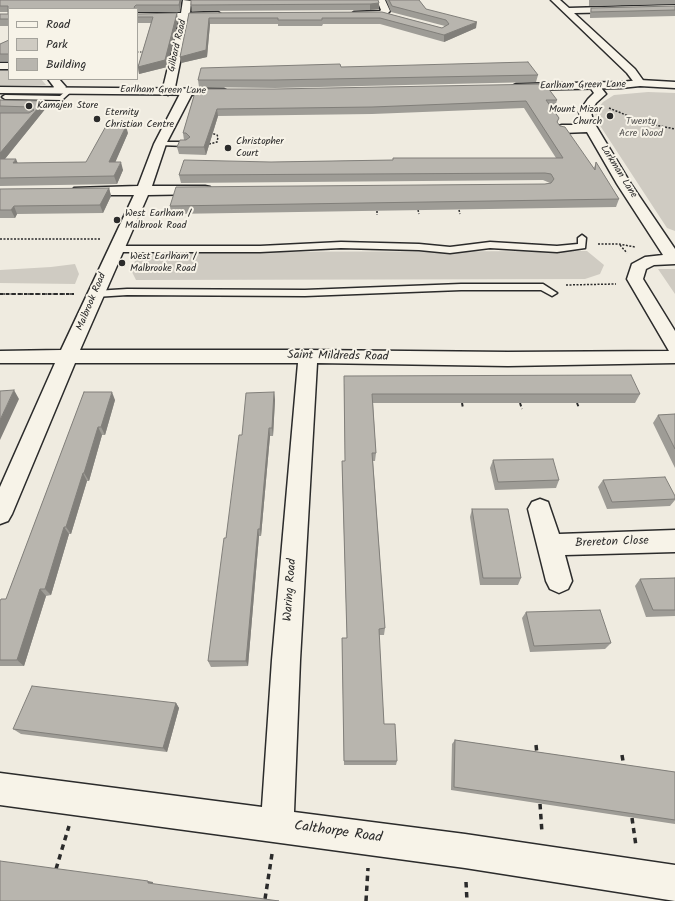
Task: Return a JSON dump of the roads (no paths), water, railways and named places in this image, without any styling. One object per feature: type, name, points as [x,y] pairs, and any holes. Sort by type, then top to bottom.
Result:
[{"type":"street","name":"Gilbard Road","points":[[168,92],[187,0]]},
{"type":"street","points":[[381,0],[386,11],[382,14]]},
{"type":"street","points":[[555,0],[631,71],[640,84]]},
{"type":"street","points":[[566,11],[675,8]]},
{"type":"street","points":[[348,15],[382,14],[396,17]]},
{"type":"street","points":[[138,16],[230,15]]},
{"type":"street","points":[[54,80],[60,87],[58,90]]},
{"type":"street","name":"Earlham Green Lane","points":[[509,87],[640,84],[675,85]]},
{"type":"street","name":"Larkman Lane","points":[[594,86],[600,94],[590,104],[585,112],[591,128],[624,184],[675,258]]},
{"type":"street","name":"Earlham Green Lane","points":[[6,92],[58,90],[239,92]]},
{"type":"street","name":"Malbrook Road","points":[[0,514],[95,294],[143,191],[160,144],[187,92]]},
{"type":"street","points":[[562,129],[591,128]]},
{"type":"street","points":[[69,191],[222,190]]},
{"type":"street","points":[[675,258],[651,260],[643,264],[638,267],[635,279],[675,346]]},
{"type":"street","name":"Saint Mildreds Road","points":[[0,358],[308,356],[508,359],[675,357]]},
{"type":"street","name":"Waring Road","points":[[277,825],[286,660],[308,356]]},
{"type":"street","points":[[540,509],[560,581]]},
{"type":"street","name":"Brereton Close","points":[[550,545],[675,541]]},
{"type":"street","name":"Calthorpe Road","points":[[0,789],[465,851],[675,883]]},
{"type":"lane","points":[[0,103],[6,92],[62,98],[70,90]]},
{"type":"lane","points":[[160,144],[187,144]]},
{"type":"lane","points":[[118,244],[260,249],[341,245],[419,247],[450,250],[490,245],[538,249],[582,242]]},
{"type":"lane","points":[[95,294],[127,292],[306,293],[460,287],[543,287],[552,293]]},
{"type":"place","name":"Kamajen Store","points":[[29,106]]},
{"type":"place","name":"Mount Mizar Church","points":[[610,116]]},
{"type":"place","name":"Eternity Christian Centre","points":[[97,119]]},
{"type":"place","name":"Christopher Court","points":[[228,148]]},
{"type":"place","name":"West Earlham / Malbrook Road","points":[[117,220]]},
{"type":"place","name":"West Earlham / Malbrooke Road","points":[[122,263]]},
{"type":"park label","name":"Twenty Acre Wood","points":[[641,128]]}]
